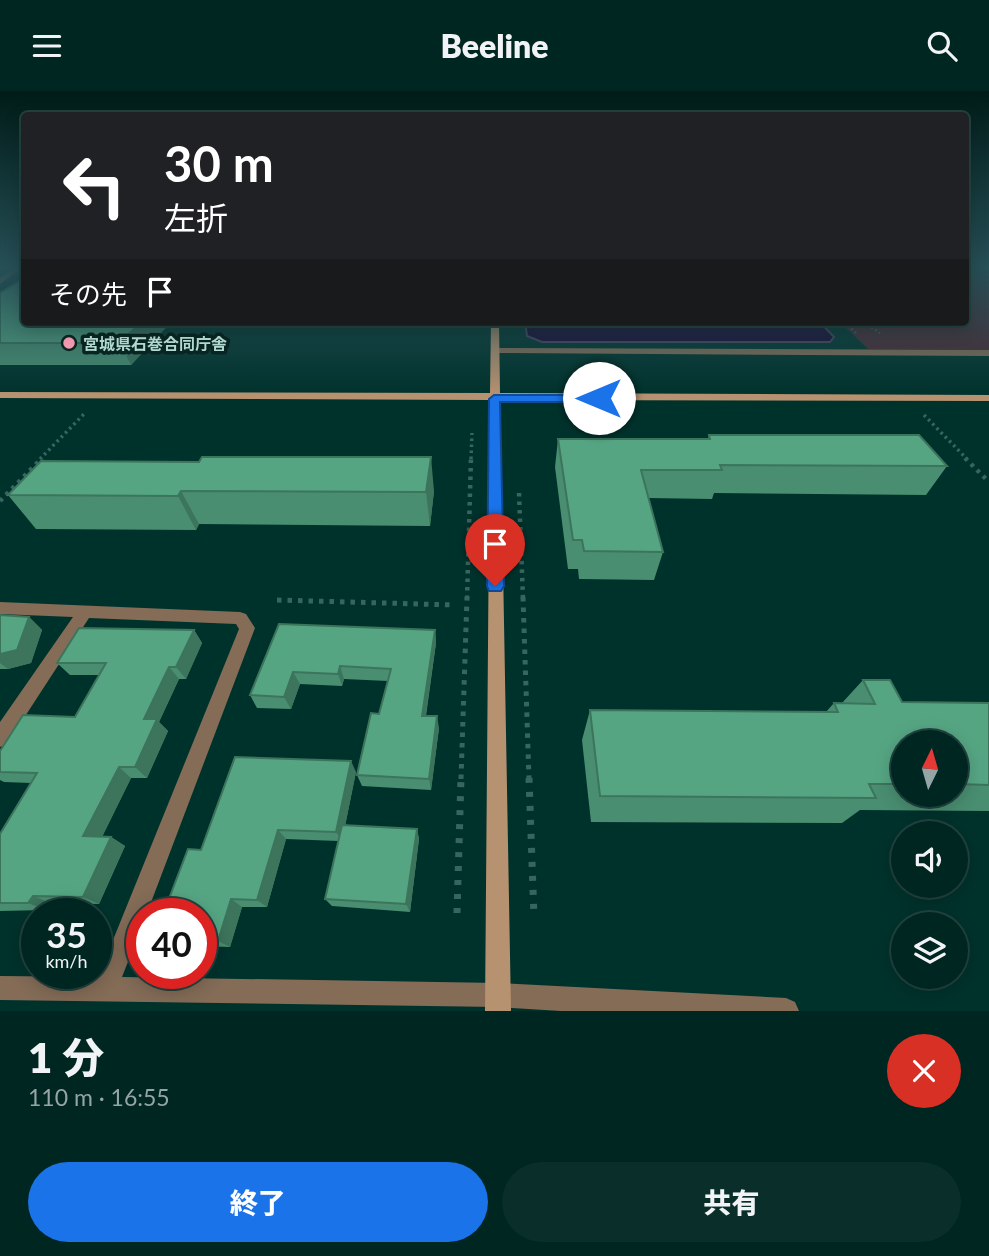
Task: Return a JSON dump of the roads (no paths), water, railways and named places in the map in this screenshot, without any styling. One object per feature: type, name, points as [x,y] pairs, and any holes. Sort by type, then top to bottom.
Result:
[{"type":"street","points":[[495,326],[498,1003]]},
{"type":"street","points":[[495,351],[989,353]]},
{"type":"street","points":[[0,395],[494,399],[989,398]]},
{"type":"street","points":[[0,608],[240,618],[247,628],[112,973]]},
{"type":"street","points":[[0,738],[85,612]]},
{"type":"street","points":[[0,988],[21,988]]},
{"type":"street","points":[[112,988],[786,1011]]},
{"type":"place","name":"宮城県石巻合同庁舎","points":[[69,343]]}]
